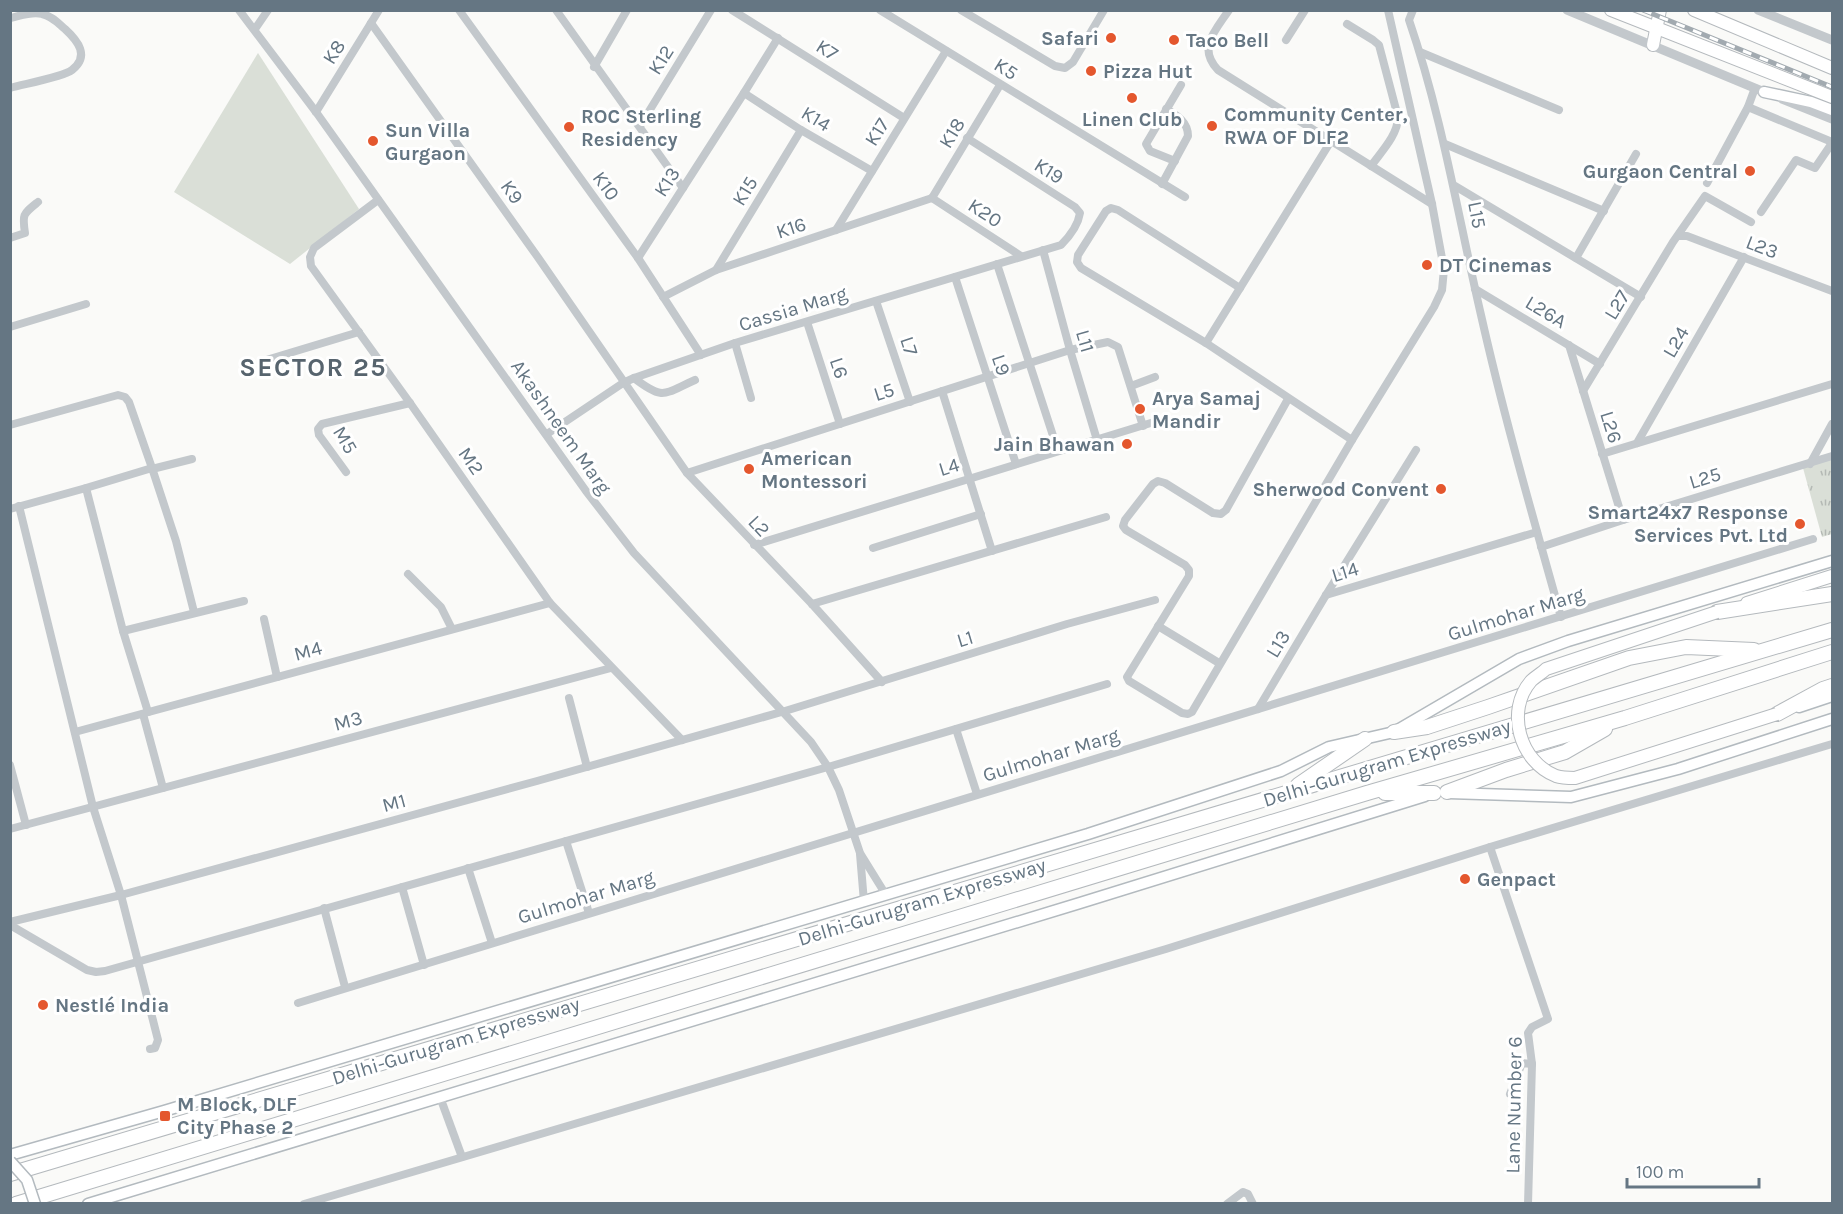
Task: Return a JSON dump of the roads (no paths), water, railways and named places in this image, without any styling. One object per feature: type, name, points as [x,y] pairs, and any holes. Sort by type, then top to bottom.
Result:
[{"type":"highway","points":[[1718,612],[1833,594]]},
{"type":"highway","name":"Delhi-Gurugram Expressway","points":[[10,1174],[1833,630]]},
{"type":"highway","points":[[1394,732],[1426,727],[1478,711],[1629,658],[1686,647],[1766,651]]},
{"type":"highway","name":"Delhi-Gurugram Expressway","points":[[16,1203],[1367,793],[1625,718],[1833,652]]},
{"type":"highway","points":[[1777,714],[1833,686]]},
{"type":"highway","points":[[1367,793],[1440,793],[1565,752],[1625,718]]},
{"type":"highway","points":[[1287,793],[1365,739]]},
{"type":"main road","points":[[1611,10],[1833,97]]},
{"type":"main road","points":[[1653,45],[1660,10]]},
{"type":"main road","points":[[1694,10],[1833,68]]},
{"type":"main road","points":[[1760,90],[1811,102],[1833,110]]},
{"type":"main road","points":[[10,1155],[1111,827],[1281,771],[1329,747],[1394,732],[1519,660],[1568,641],[1833,561]]},
{"type":"main road","points":[[1833,576],[1546,669],[1531,681],[1522,697],[1517,716],[1520,738],[1535,763],[1557,776],[1575,778],[1833,696]]},
{"type":"main road","points":[[88,1203],[1440,793],[1571,797],[1678,769],[1833,719]]},
{"type":"main road","points":[[10,1161],[27,1180],[35,1203]]},
{"type":"street","name":"Akashneem Marg","points":[[239,10],[316,112],[586,491],[634,553],[812,742],[839,790],[860,853],[886,895]]},
{"type":"street","points":[[255,29],[268,10]]},
{"type":"street","name":"K8","points":[[316,112],[379,10]]},
{"type":"street","name":"K10","points":[[459,10],[638,258],[701,355]]},
{"type":"street","points":[[556,10],[683,188]]},
{"type":"street","points":[[594,66],[627,10]]},
{"type":"street","name":"K12","points":[[640,126],[711,10]]},
{"type":"street","name":"K7","points":[[732,10],[904,118]]},
{"type":"street","name":"K5","points":[[880,10],[1185,197]]},
{"type":"street","points":[[961,10],[1055,66],[1065,68],[1073,62],[1104,10]]},
{"type":"street","points":[[1229,10],[1211,37],[1207,50],[1210,62],[1218,70],[1432,204]]},
{"type":"street","points":[[1286,40],[1305,10]]},
{"type":"street","points":[[1288,399],[1226,510],[1221,514],[1213,513],[1158,481],[1153,484],[1125,520],[1123,526],[1185,565],[1189,570],[1189,576],[1127,677],[1138,687],[1188,714],[1192,712],[1442,290],[1444,269],[1432,204],[1388,10]]},
{"type":"street","name":"L15","points":[[1413,10],[1409,20],[1445,144],[1498,388],[1561,617]]},
{"type":"street","points":[[1567,10],[1833,120]]},
{"type":"street","points":[[1758,10],[1833,40]]},
{"type":"street","points":[[10,18],[41,13],[52,17],[77,40],[82,52],[79,64],[70,72],[10,88]]},
{"type":"street","name":"K9","points":[[371,23],[537,256],[623,383]]},
{"type":"street","points":[[1347,24],[1379,45],[1398,117],[1395,132],[1371,166]]},
{"type":"street","name":"K13","points":[[638,258],[777,38]]},
{"type":"street","name":"K17","points":[[836,230],[946,51]]},
{"type":"street","points":[[1420,52],[1559,110]]},
{"type":"street","name":"K18","points":[[932,198],[1000,85]]},
{"type":"street","points":[[1175,161],[1150,151],[1146,144],[1181,85]]},
{"type":"street","points":[[1707,183],[1748,107],[1760,90]]},
{"type":"street","name":"K14","points":[[744,93],[801,130],[872,171]]},
{"type":"street","points":[[1748,107],[1833,142],[1815,168],[1796,160],[1761,212]]},
{"type":"street","points":[[1162,184],[1185,144],[1188,129],[1183,121],[1166,109]]},
{"type":"street","name":"K15","points":[[716,270],[801,130]]},
{"type":"street","name":"K19","points":[[967,138],[1075,207],[1080,213],[1078,221],[1061,245]]},
{"type":"street","points":[[1206,343],[1331,141]]},
{"type":"street","points":[[1445,144],[1604,211]]},
{"type":"street","points":[[1576,258],[1636,154]]},
{"type":"street","points":[[1455,186],[1641,297]]},
{"type":"street","name":"L27","points":[[1583,391],[1705,196],[1750,222]]},
{"type":"street","name":"K16","points":[[663,297],[716,270],[932,198]]},
{"type":"street","name":"K20","points":[[932,198],[1021,256]]},
{"type":"street","name":"M2","points":[[378,200],[314,248],[310,256],[310,266],[410,402],[550,603],[682,740]]},
{"type":"street","points":[[10,238],[25,233],[22,218],[38,202]]},
{"type":"street","points":[[1240,288],[1118,210],[1111,208],[1106,211],[1078,255],[1077,262],[1081,268],[1206,343],[1352,440]]},
{"type":"street","name":"L23","points":[[1679,236],[1687,236],[1833,291]]},
{"type":"street","name":"Cassia Marg","points":[[547,435],[623,383],[634,378],[735,343],[1061,245]]},
{"type":"street","name":"L11","points":[[1043,250],[1097,440]]},
{"type":"street","name":"L24","points":[[1637,443],[1744,257]]},
{"type":"street","points":[[997,264],[1058,451]]},
{"type":"street","name":"L9","points":[[955,277],[1016,464]]},
{"type":"street","name":"L26A","points":[[1475,289],[1600,364]]},
{"type":"street","name":"L7","points":[[876,301],[910,402]]},
{"type":"street","points":[[10,327],[86,304]]},
{"type":"street","name":"L6","points":[[807,322],[840,424]]},
{"type":"street","points":[[263,361],[359,332]]},
{"type":"street","name":"L5","points":[[687,473],[1070,350],[1108,342],[1118,347],[1143,426]]},
{"type":"street","points":[[735,343],[751,398]]},
{"type":"street","name":"L26","points":[[1569,345],[1623,519]]},
{"type":"street","points":[[1131,387],[1155,377]]},
{"type":"street","points":[[634,378],[657,394],[695,380]]},
{"type":"street","name":"L2","points":[[623,383],[687,473],[812,604],[882,682]]},
{"type":"street","points":[[1602,454],[1833,384]]},
{"type":"street","points":[[942,391],[992,551]]},
{"type":"street","points":[[10,425],[118,395],[125,397],[129,402],[176,541],[194,612]]},
{"type":"street","name":"M5","points":[[346,472],[319,435],[318,429],[322,424],[410,402]]},
{"type":"street","name":"L4","points":[[754,545],[1154,422]]},
{"type":"street","points":[[1810,464],[1833,424]]},
{"type":"street","name":"L14","points":[[1326,595],[1416,450]]},
{"type":"street","name":"L25","points":[[1541,547],[1623,519],[1833,456]]},
{"type":"street","points":[[150,1049],[155,1048],[158,1040],[121,895],[93,807],[15,508],[152,468],[192,459]]},
{"type":"street","points":[[86,488],[163,788]]},
{"type":"street","points":[[873,548],[981,514]]},
{"type":"street","points":[[812,604],[1106,517]]},
{"type":"street","name":"L14","points":[[1326,595],[1537,532]]},
{"type":"street","name":"Gulmohar Marg","points":[[298,1003],[1813,539]]},
{"type":"street","points":[[408,574],[441,608],[452,629]]},
{"type":"street","name":"L13","points":[[1258,709],[1326,595]]},
{"type":"street","name":"L1","points":[[785,711],[1067,624],[1155,600]]},
{"type":"street","points":[[123,631],[244,601]]},
{"type":"street","name":"M4","points":[[75,732],[550,603]]},
{"type":"street","points":[[264,619],[277,677]]},
{"type":"street","points":[[1158,626],[1219,663]]},
{"type":"street","name":"M3","points":[[10,829],[611,668]]},
{"type":"street","points":[[10,923],[87,970],[96,972],[828,767],[1107,684]]},
{"type":"street","points":[[569,698],[587,767]]},
{"type":"street","name":"M1","points":[[10,923],[121,895],[785,711]]},
{"type":"street","points":[[956,729],[977,794]]},
{"type":"street","points":[[304,1203],[1166,949],[1490,847],[1833,744]]},
{"type":"street","points":[[10,765],[26,825]]},
{"type":"street","points":[[567,841],[589,913]]},
{"type":"street","name":"Lane Number 6","points":[[1490,847],[1548,1019],[1530,1030],[1528,1038],[1532,1064],[1528,1203]]},
{"type":"street","name":"Akashneem Marg","points":[[860,853],[864,902]]},
{"type":"street","points":[[468,868],[492,943]]},
{"type":"street","points":[[402,887],[424,965]]},
{"type":"street","points":[[324,908],[345,987]]},
{"type":"street","points":[[1510,1094],[1522,1063],[1532,1064]]},
{"type":"street","points":[[440,1097],[462,1157]]},
{"type":"street","points":[[1227,1203],[1243,1192],[1248,1194],[1253,1203]]},
{"type":"railway","points":[[1643,10],[1832,87]]},
{"type":"place","name":"Safari","points":[[1111,38]]},
{"type":"place","name":"Taco Bell","points":[[1174,40]]},
{"type":"place","name":"Pizza Hut","points":[[1091,71]]},
{"type":"place","name":"Linen Club","points":[[1132,98]]},
{"type":"place","name":"Community Center, RWA OF DLF2","points":[[1212,126]]},
{"type":"place","name":"ROC Sterling Residency","points":[[569,127]]},
{"type":"place","name":"Sun Villa Gurgaon","points":[[373,141]]},
{"type":"place","name":"Gurgaon Central","points":[[1750,171]]},
{"type":"place","name":"DT Cinemas","points":[[1427,265]]},
{"type":"place","name":"Arya Samaj Mandir","points":[[1140,409]]},
{"type":"place","name":"Jain Bhawan","points":[[1127,444]]},
{"type":"place","name":"American Montessori","points":[[749,469]]},
{"type":"place","name":"Sherwood Convent","points":[[1441,489]]},
{"type":"place","name":"Smart24x7 Response Services Pvt. Ltd","points":[[1800,524]]},
{"type":"place","name":"Genpact","points":[[1465,879]]},
{"type":"place","name":"Nestlé India","points":[[43,1005]]},
{"type":"place","name":"M Block, DLF City Phase 2","points":[[165,1116]]},
{"type":"district","name":"SECTOR 25","points":[[313,367]]}]
